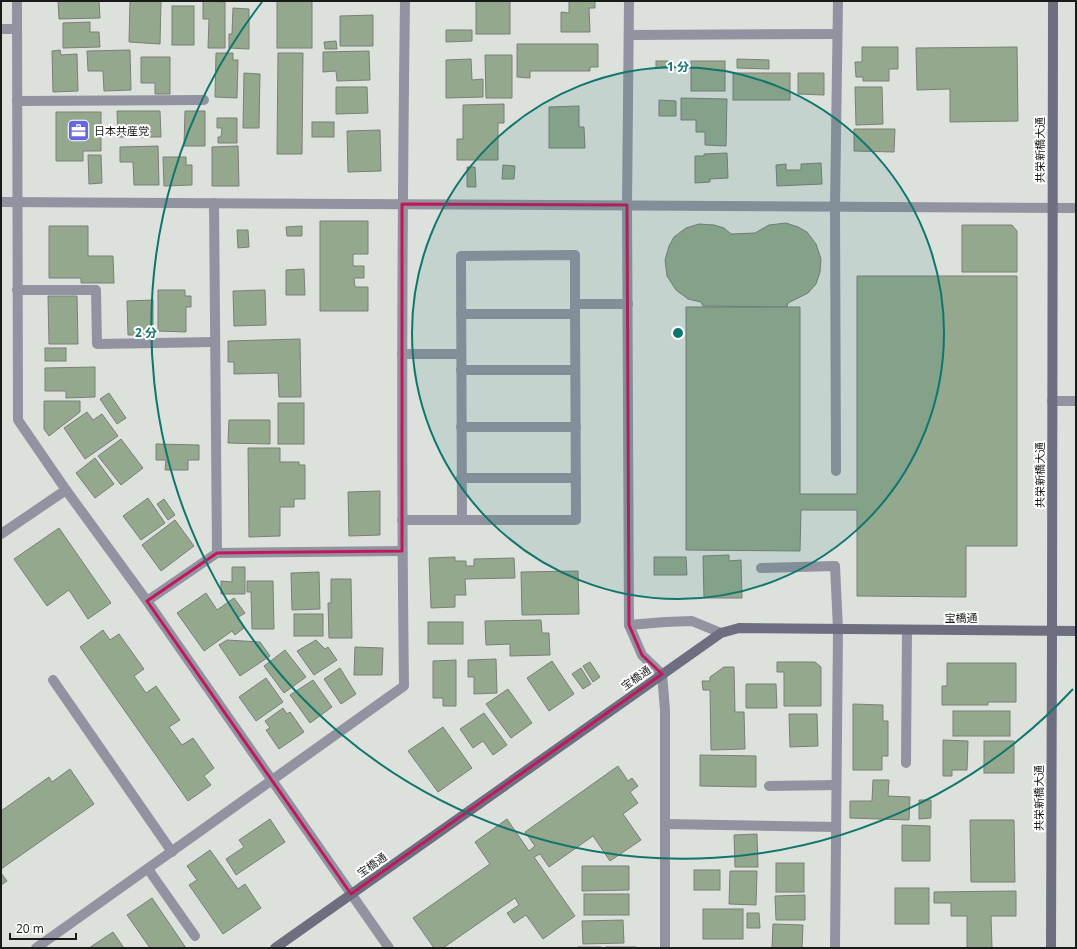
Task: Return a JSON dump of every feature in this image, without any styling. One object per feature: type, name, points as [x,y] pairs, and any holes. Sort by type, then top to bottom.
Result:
[{"type":"street","points":[[17,1],[18,420],[389,948]]},
{"type":"street","points":[[36,948],[404,686],[402,551],[402,204],[405,1]]},
{"type":"street","points":[[629,1],[627,205],[629,625],[642,655],[662,674],[665,710],[666,948]]},
{"type":"street","points":[[836,471],[835,206],[838,1]]},
{"type":"street","name":"共栄新橋大通","points":[[1051,948],[1053,1]]},
{"type":"street","points":[[1,29],[17,29]]},
{"type":"street","points":[[629,35],[837,34]]},
{"type":"street","points":[[17,101],[204,100]]},
{"type":"street","points":[[1,202],[1076,208]]},
{"type":"street","points":[[214,203],[217,553]]},
{"type":"street","points":[[402,520],[462,520],[576,520],[575,255],[460,256],[462,520]]},
{"type":"street","points":[[17,290],[96,290],[97,344],[215,342]]},
{"type":"street","points":[[575,304],[628,304]]},
{"type":"street","points":[[461,314],[575,314]]},
{"type":"street","points":[[402,354],[461,354]]},
{"type":"street","points":[[461,370],[575,370]]},
{"type":"street","points":[[1052,401],[1076,401]]},
{"type":"street","points":[[461,427],[576,427]]},
{"type":"street","points":[[461,478],[576,478]]},
{"type":"street","points":[[1,534],[66,490]]},
{"type":"street","points":[[146,601],[217,553],[402,551]]},
{"type":"street","points":[[761,568],[835,566],[838,629],[835,948]]},
{"type":"street","points":[[629,625],[692,621],[720,633]]},
{"type":"street","name":"宝橋通","points":[[275,948],[720,633],[739,628],[1076,631]]},
{"type":"street","points":[[906,763],[907,630]]},
{"type":"street","points":[[53,680],[172,852]]},
{"type":"street","points":[[769,786],[836,785]]},
{"type":"street","points":[[665,824],[836,827]]},
{"type":"street","points":[[148,869],[195,936]]},
{"type":"highlighted area","points":[[402,204],[627,205],[629,625],[642,655],[662,674],[351,894],[147,601],[217,553],[402,551]]},
{"type":"building","points":[[58,1],[99,1],[100,18],[59,19]]},
{"type":"building","points":[[130,1],[161,1],[160,44],[129,42]]},
{"type":"building","points":[[203,1],[225,2],[225,48],[208,48],[209,19],[203,19]]},
{"type":"building","points":[[277,1],[312,1],[312,48],[277,48]]},
{"type":"building","points":[[476,1],[510,1],[510,34],[476,34]]},
{"type":"building","points":[[569,1],[595,1],[595,8],[589,8],[590,32],[561,32],[561,12],[569,13]]},
{"type":"building","points":[[172,6],[194,6],[194,45],[172,45]]},
{"type":"building","points":[[233,8],[249,9],[249,49],[229,48],[229,34],[232,34]]},
{"type":"building","points":[[373,15],[373,46],[340,46],[340,16]]},
{"type":"building","points":[[90,22],[90,32],[99,32],[100,47],[63,48],[63,23]]},
{"type":"building","points":[[446,30],[472,30],[472,41],[446,42]]},
{"type":"building","points":[[336,41],[337,49],[325,49],[324,42]]},
{"type":"building","points":[[517,44],[598,44],[598,67],[590,67],[590,71],[530,71],[530,78],[517,77]]},
{"type":"building","points":[[862,47],[898,47],[898,69],[889,69],[889,81],[863,81],[863,77],[856,77],[855,62],[862,62]]},
{"type":"building","points":[[1017,47],[1018,121],[950,122],[950,89],[917,90],[916,48]]},
{"type":"building","points":[[60,50],[61,55],[77,54],[78,91],[53,92],[52,51]]},
{"type":"building","points":[[130,50],[131,90],[104,91],[103,71],[88,71],[87,51]]},
{"type":"building","points":[[369,51],[370,80],[337,81],[336,71],[323,72],[323,52]]},
{"type":"building","points":[[216,53],[233,53],[233,60],[238,60],[237,98],[215,97]]},
{"type":"building","points":[[278,53],[303,53],[302,154],[277,154]]},
{"type":"building","points":[[485,55],[512,55],[512,98],[486,98]]},
{"type":"building","points":[[141,57],[170,57],[170,94],[155,94],[155,83],[141,83]]},
{"type":"building","points":[[471,59],[472,80],[483,79],[483,97],[446,98],[446,60]]},
{"type":"building","points":[[737,59],[769,60],[769,69],[737,68]]},
{"type":"building","points":[[656,61],[673,61],[673,68],[656,68]]},
{"type":"building","points":[[691,61],[725,61],[725,91],[691,91]]},
{"type":"building","points":[[244,73],[260,74],[259,128],[243,128]]},
{"type":"building","points":[[733,73],[790,73],[790,100],[733,100]]},
{"type":"building","points":[[798,73],[824,73],[824,95],[798,94]]},
{"type":"building","points":[[336,87],[367,87],[368,113],[336,114]]},
{"type":"building","points":[[855,87],[882,87],[883,124],[856,125]]},
{"type":"building","points":[[681,98],[727,99],[726,146],[705,145],[705,132],[696,132],[696,120],[681,120]]},
{"type":"building","points":[[659,100],[676,101],[676,116],[659,116]]},
{"type":"building","points":[[504,104],[504,123],[498,123],[498,160],[457,160],[457,139],[463,139],[463,105]]},
{"type":"building","points":[[579,106],[579,127],[584,127],[585,148],[549,148],[549,107]]},
{"type":"building","points":[[117,111],[160,111],[161,137],[118,137]]},
{"type":"building","points":[[185,111],[205,111],[205,146],[184,146]]},
{"type":"building","name":"日本共産党","points":[[56,112],[101,112],[101,151],[83,151],[83,161],[56,161]]},
{"type":"building","points":[[217,118],[237,118],[237,143],[218,143],[218,137],[221,137],[222,128],[217,128]]},
{"type":"building","points":[[312,122],[334,122],[334,137],[312,137]]},
{"type":"building","points":[[854,129],[895,129],[894,152],[854,151]]},
{"type":"building","points":[[380,130],[381,171],[348,172],[347,131]]},
{"type":"building","points":[[158,146],[159,185],[134,185],[133,162],[120,162],[120,147]]},
{"type":"building","points":[[238,146],[239,186],[212,186],[212,147]]},
{"type":"building","points":[[727,153],[728,178],[710,179],[710,182],[695,183],[695,156]]},
{"type":"building","points":[[88,155],[101,155],[102,183],[89,184]]},
{"type":"building","points":[[163,157],[186,157],[186,165],[192,165],[192,185],[164,186]]},
{"type":"building","points":[[821,163],[822,184],[777,186],[776,165],[786,164],[786,170],[801,170],[801,164]]},
{"type":"building","points":[[503,165],[515,166],[514,179],[502,179]]},
{"type":"building","points":[[467,167],[475,167],[476,187],[467,187]]},
{"type":"building","points":[[320,221],[368,221],[368,254],[353,254],[353,266],[364,266],[364,278],[354,278],[355,287],[368,287],[368,311],[320,311]]},
{"type":"building","points":[[786,223],[807,232],[816,244],[821,259],[820,272],[816,284],[808,293],[788,303],[787,307],[703,306],[701,302],[688,299],[676,290],[667,276],[665,260],[669,246],[674,237],[686,228],[699,224],[714,225],[724,228],[731,234],[755,233],[769,225]]},
{"type":"building","points":[[962,225],[1012,225],[1017,231],[1017,272],[962,272]]},
{"type":"building","points":[[49,226],[88,226],[88,256],[113,256],[114,283],[81,283],[81,278],[49,278]]},
{"type":"building","points":[[302,226],[302,236],[287,236],[286,227]]},
{"type":"building","points":[[237,230],[248,230],[249,247],[238,248]]},
{"type":"building","points":[[304,269],[305,295],[286,295],[286,270]]},
{"type":"building","points":[[857,276],[1017,276],[1017,546],[966,546],[966,597],[857,596],[857,510],[801,510],[800,551],[686,550],[686,307],[800,307],[800,494],[857,494]]},
{"type":"building","points":[[158,290],[185,290],[185,296],[191,296],[191,307],[186,307],[186,332],[158,331]]},
{"type":"building","points":[[265,290],[266,325],[234,326],[233,291]]},
{"type":"building","points":[[48,296],[77,296],[78,344],[49,344]]},
{"type":"building","points":[[153,300],[153,335],[128,335],[127,301]]},
{"type":"building","points":[[300,339],[301,397],[279,397],[278,373],[234,374],[234,362],[228,362],[228,341]]},
{"type":"building","points":[[45,348],[66,348],[66,361],[45,361]]},
{"type":"building","points":[[95,367],[95,397],[66,398],[66,391],[45,391],[45,368]]},
{"type":"building","points":[[109,393],[126,418],[117,424],[100,399]]},
{"type":"building","points":[[44,401],[80,401],[80,412],[49,436],[44,429]]},
{"type":"building","points":[[278,403],[304,403],[304,444],[278,444]]},
{"type":"building","points":[[87,412],[93,420],[102,414],[118,436],[85,459],[64,428]]},
{"type":"building","points":[[229,420],[270,420],[270,444],[228,443]]},
{"type":"building","points":[[121,439],[143,468],[121,485],[98,456]]},
{"type":"building","points":[[156,444],[199,445],[199,460],[188,460],[188,470],[165,470],[166,460],[156,460]]},
{"type":"building","points":[[248,448],[280,448],[280,462],[299,462],[299,465],[305,465],[305,499],[294,499],[294,507],[280,507],[280,536],[249,537]]},
{"type":"building","points":[[95,458],[114,484],[95,498],[76,473]]},
{"type":"building","points":[[380,491],[380,535],[349,536],[348,492]]},
{"type":"building","points":[[148,498],[165,523],[141,540],[123,516]]},
{"type":"building","points":[[164,499],[175,515],[168,520],[157,504]]},
{"type":"building","points":[[175,520],[194,546],[161,571],[142,545]]},
{"type":"building","points":[[59,528],[111,603],[88,619],[69,590],[47,606],[14,559]]},
{"type":"building","points":[[729,555],[729,561],[741,560],[742,598],[704,598],[703,556]]},
{"type":"building","points":[[455,557],[455,561],[466,561],[466,566],[474,566],[474,559],[514,558],[515,578],[465,579],[466,595],[455,595],[455,607],[431,608],[429,558]]},
{"type":"building","points":[[654,557],[686,557],[687,575],[654,575]]},
{"type":"building","points":[[232,567],[245,567],[245,594],[221,594],[221,581],[232,582]]},
{"type":"building","points":[[578,571],[579,614],[522,615],[521,572]]},
{"type":"building","points":[[319,572],[320,609],[292,610],[291,573]]},
{"type":"building","points":[[331,579],[351,579],[352,638],[329,638],[328,603],[331,603]]},
{"type":"building","points":[[247,581],[273,581],[274,629],[252,629],[251,592],[247,592]]},
{"type":"building","points":[[206,593],[217,610],[234,598],[245,613],[237,618],[244,628],[235,635],[232,631],[204,651],[177,613]]},
{"type":"building","points":[[294,614],[323,614],[323,636],[294,636]]},
{"type":"building","points":[[541,620],[542,633],[549,633],[550,655],[510,656],[510,644],[486,645],[485,621]]},
{"type":"building","points":[[428,622],[463,622],[463,644],[428,644]]},
{"type":"building","points":[[103,630],[110,640],[119,634],[144,669],[134,676],[146,693],[156,686],[180,720],[169,727],[182,745],[193,738],[214,768],[204,776],[211,785],[188,801],[80,647]]},
{"type":"building","points":[[227,640],[260,642],[270,656],[240,676],[219,645]]},
{"type":"building","points":[[316,640],[325,649],[328,647],[337,660],[314,675],[297,651]]},
{"type":"building","points":[[355,647],[383,648],[382,675],[354,675]]},
{"type":"building","points":[[285,650],[306,677],[284,693],[264,666]]},
{"type":"building","points":[[496,659],[497,693],[474,694],[474,677],[468,677],[468,660]]},
{"type":"building","points":[[456,660],[456,706],[443,706],[443,698],[433,698],[433,661]]},
{"type":"building","points":[[552,661],[574,694],[549,711],[527,678]]},
{"type":"building","points":[[590,662],[600,677],[593,682],[583,666]]},
{"type":"building","points":[[777,662],[815,662],[821,667],[821,706],[784,706],[784,672],[777,672]]},
{"type":"building","points":[[947,663],[1016,663],[1016,702],[988,702],[988,705],[942,705],[942,686],[947,686]]},
{"type":"building","points":[[724,667],[734,667],[735,712],[744,712],[745,749],[711,750],[710,690],[703,690],[702,681],[710,681],[710,677]]},
{"type":"building","points":[[340,668],[356,694],[341,704],[324,679]]},
{"type":"building","points":[[581,668],[591,684],[583,689],[572,674]]},
{"type":"building","points":[[266,678],[283,702],[256,721],[239,697]]},
{"type":"building","points":[[313,680],[332,707],[310,723],[290,695]]},
{"type":"building","points":[[746,684],[776,684],[777,708],[746,708]]},
{"type":"building","points":[[508,689],[532,723],[511,738],[486,704]]},
{"type":"building","points":[[853,704],[883,705],[883,721],[888,721],[888,756],[882,756],[882,770],[853,770]]},
{"type":"building","points":[[283,708],[287,714],[290,712],[304,732],[279,749],[266,730],[270,728],[265,721]]},
{"type":"building","points":[[953,711],[1010,711],[1010,736],[953,736]]},
{"type":"building","points":[[484,713],[507,745],[493,755],[483,741],[473,748],[460,729]]},
{"type":"building","points":[[789,714],[817,714],[818,746],[790,747]]},
{"type":"building","points":[[443,727],[472,768],[438,792],[408,751]]},
{"type":"building","points":[[943,740],[968,741],[967,770],[952,770],[952,776],[943,776]]},
{"type":"building","points":[[984,741],[1014,741],[1014,773],[984,773]]},
{"type":"building","points":[[700,755],[756,756],[756,787],[700,786]]},
{"type":"building","points":[[618,766],[628,781],[632,778],[638,786],[630,792],[638,803],[623,814],[641,840],[610,861],[593,836],[549,867],[540,854],[534,857],[575,916],[543,939],[526,915],[514,923],[507,913],[519,905],[515,898],[443,948],[434,948],[413,918],[490,864],[475,842],[507,819],[529,851],[535,846],[525,832]]},
{"type":"building","points":[[70,769],[94,804],[1,869],[1,811],[49,777],[52,782]]},
{"type":"building","points":[[873,780],[889,780],[888,796],[910,797],[909,820],[850,818],[850,801],[872,801]]},
{"type":"building","points":[[919,800],[931,800],[931,818],[919,819]]},
{"type":"building","points":[[270,819],[285,842],[236,875],[226,859],[244,847],[239,840]]},
{"type":"building","points":[[970,820],[1014,820],[1015,882],[971,882]]},
{"type":"building","points":[[902,825],[930,826],[930,861],[902,861]]},
{"type":"building","points":[[757,834],[758,867],[735,867],[734,835]]},
{"type":"building","points":[[210,850],[238,889],[245,884],[261,908],[223,934],[189,885],[197,880],[187,866]]},
{"type":"building","points":[[776,863],[804,863],[804,892],[776,892]]},
{"type":"building","points":[[582,866],[629,866],[629,890],[582,891]]},
{"type":"building","points":[[694,870],[720,870],[720,890],[694,890]]},
{"type":"building","points":[[730,871],[757,871],[756,905],[729,904]]},
{"type":"building","points":[[1,873],[7,881],[1,885]]},
{"type":"building","points":[[895,888],[929,888],[929,924],[895,924]]},
{"type":"building","points":[[1016,891],[1016,916],[991,916],[992,948],[967,948],[967,916],[951,916],[951,903],[934,903],[934,892]]},
{"type":"building","points":[[584,894],[629,894],[629,915],[584,915]]},
{"type":"building","points":[[805,895],[805,920],[776,920],[775,896]]},
{"type":"building","points":[[152,898],[186,948],[150,948],[127,915]]},
{"type":"building","points":[[703,909],[743,909],[743,939],[703,939]]},
{"type":"building","points":[[747,913],[759,913],[760,928],[747,928]]},
{"type":"building","points":[[623,920],[624,943],[583,944],[582,921]]},
{"type":"building","points":[[773,924],[803,925],[802,948],[772,948]]},
{"type":"building","points":[[113,932],[124,948],[89,948]]},
{"type":"building","points":[[601,947],[601,948],[578,948]]},
{"type":"building","points":[[636,947],[636,948],[606,948]]},
{"type":"place","name":"日本共産党","points":[[79,131]]}]
